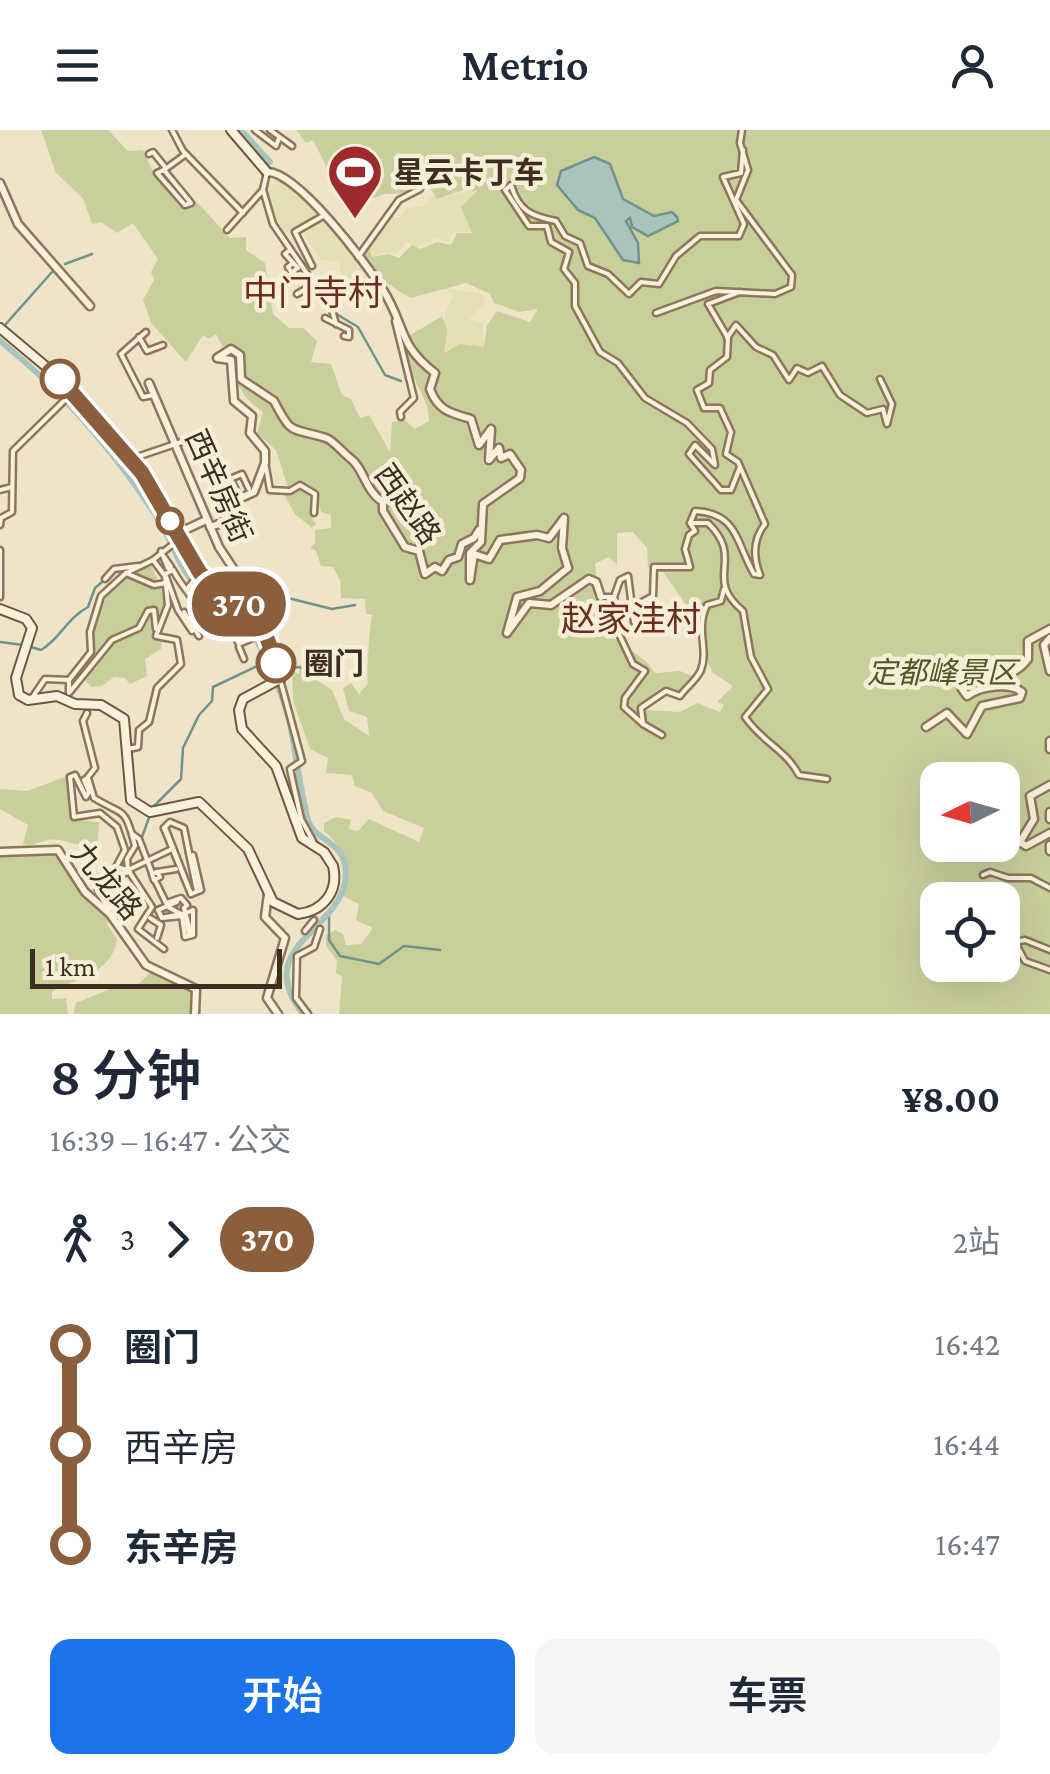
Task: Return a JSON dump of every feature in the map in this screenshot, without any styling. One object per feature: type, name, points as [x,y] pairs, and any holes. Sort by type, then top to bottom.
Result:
[{"type":"main road","points":[[232,130],[268,172]]},
{"type":"main road","points":[[0,329],[131,460],[195,578],[256,621],[269,638],[276,680]]},
{"type":"main road","points":[[0,609],[30,623],[32,641],[14,688],[18,696],[32,700],[57,696],[75,704],[110,707],[124,719],[130,800],[150,812],[189,801],[208,808],[256,861],[268,894],[290,912],[314,917],[330,894],[336,876],[330,858],[296,829],[276,766],[248,737],[239,720],[243,698],[276,680]]},
{"type":"main road","points":[[256,621],[276,680]]},
{"type":"street","points":[[172,130],[185,153],[244,213]]},
{"type":"street","points":[[257,130],[271,145],[276,146],[279,138]]},
{"type":"street","points":[[270,130],[292,146]]},
{"type":"street","points":[[740,467],[732,488],[723,491],[688,454],[695,445],[715,465],[710,446],[684,420],[645,398],[618,362],[601,354],[574,306],[575,283],[564,267],[569,252],[551,242],[547,226],[529,226],[505,190],[511,185],[518,204],[534,216],[556,221],[565,236],[580,243],[588,266],[608,274],[628,294],[641,282],[659,284],[676,256],[700,236],[739,236],[744,224],[723,177],[741,172],[742,130]]},
{"type":"street","points":[[656,312],[672,310],[704,294],[781,293],[792,282],[736,200],[748,170],[743,150]]},
{"type":"street","points":[[149,154],[153,152],[164,168],[185,153]]},
{"type":"street","points":[[164,170],[191,203],[185,205],[157,172],[185,153]]},
{"type":"street","points":[[358,257],[399,200],[420,189],[415,160]]},
{"type":"street","points":[[227,230],[263,190],[268,172],[325,215],[381,286],[412,355],[435,373],[430,389],[435,401],[449,415],[471,419],[479,445],[491,429],[488,459],[494,458],[499,448],[501,458],[510,454],[521,470],[510,487],[483,504],[481,542],[470,552],[470,580],[474,554],[489,559],[500,540],[537,535],[550,538],[564,518],[562,548],[568,568],[540,591],[516,597],[507,633],[529,603],[551,605],[589,580],[594,580],[600,597],[614,597]]},
{"type":"street","points":[[0,184],[18,224],[90,306]]},
{"type":"street","points":[[263,190],[273,224],[336,324]]},
{"type":"street","points":[[312,266],[295,232],[325,215]]},
{"type":"street","points":[[297,294],[311,286]]},
{"type":"street","points":[[644,610],[653,596],[654,567],[690,568],[686,540],[695,530],[690,523],[692,513],[698,510],[726,518],[741,536],[754,574],[760,575],[756,534],[764,520],[740,467],[726,454],[731,430],[720,408],[704,408],[697,390],[708,384],[710,370],[727,357],[727,338],[708,304],[740,292]]},
{"type":"street","points":[[310,300],[318,294]]},
{"type":"street","points":[[394,317],[414,398],[400,412],[402,417]]},
{"type":"street","points":[[325,318],[349,330],[350,337],[344,336]]},
{"type":"street","points":[[727,338],[736,325],[756,346],[773,354],[789,380],[797,368],[808,373],[822,366],[840,395],[864,412],[883,409],[887,424],[892,404],[880,379]]},
{"type":"street","points":[[146,332],[121,354],[143,397],[154,396]]},
{"type":"street","points":[[139,337],[147,351],[163,345]]},
{"type":"street","name":"西赵路","points":[[265,463],[265,451],[250,433],[252,416],[234,401],[232,360],[218,358],[230,349],[240,355],[241,379],[274,400],[280,420],[289,429],[326,438],[355,462],[363,484],[383,502],[383,510],[405,548],[418,551],[424,573],[435,567],[442,571],[449,560],[458,557],[462,544],[474,538],[480,529]]},
{"type":"street","name":"西辛房街","points":[[148,383],[208,523],[258,606]]},
{"type":"street","points":[[0,524],[1,518],[12,512],[13,451],[69,396]]},
{"type":"street","points":[[131,460],[202,436],[222,482]]},
{"type":"street","points":[[128,750],[138,747],[139,730],[149,722],[157,688],[181,664],[177,640],[158,638],[154,610],[148,611],[139,628],[112,640],[69,693],[69,680],[91,652],[90,632],[101,596],[126,573],[153,560],[175,541],[208,523],[226,522],[224,504],[256,490],[265,463]]},
{"type":"street","points":[[265,463],[270,490],[290,492],[300,485],[317,497],[314,513]]},
{"type":"street","points":[[225,498],[216,485],[242,474],[248,489]]},
{"type":"street","points":[[231,479],[238,494]]},
{"type":"street","points":[[0,490],[12,487]]},
{"type":"street","points":[[690,523],[708,522],[722,538],[727,553],[720,578],[730,603],[743,611],[750,657],[767,686],[766,694],[745,717],[757,736],[777,747],[799,775],[827,779]]},
{"type":"street","points":[[0,550],[0,597]]},
{"type":"street","points":[[153,560],[166,583],[168,612],[156,629]]},
{"type":"street","points":[[105,579],[114,568],[138,566]]},
{"type":"street","points":[[197,637],[197,627],[196,604],[173,570],[165,574],[182,613],[197,627],[206,633]]},
{"type":"street","points":[[126,573],[154,584],[166,583]]},
{"type":"street","points":[[634,622],[628,576],[620,580],[614,597],[624,646],[632,664],[645,671],[625,698],[624,707],[662,735]]},
{"type":"street","points":[[175,593],[195,578]]},
{"type":"street","points":[[643,724],[641,708],[666,691],[680,696],[700,672],[702,616],[707,605],[721,600],[724,589]]},
{"type":"street","points":[[633,608],[653,596]]},
{"type":"street","points":[[182,613],[196,604]]},
{"type":"street","points":[[196,604],[214,617],[216,630],[241,624]]},
{"type":"street","points":[[196,604],[214,617]]},
{"type":"street","points":[[256,621],[265,617],[258,606]]},
{"type":"street","points":[[197,627],[214,617]]},
{"type":"street","points":[[231,628],[244,658]]},
{"type":"street","points":[[926,728],[947,712],[965,734],[982,706],[1020,698],[1022,692],[1014,687],[984,688],[967,696],[962,689],[974,675],[1002,678],[1020,668],[1028,659],[1028,641],[1050,629]]},
{"type":"street","points":[[238,647],[258,636]]},
{"type":"street","points":[[1050,638],[1044,645],[1050,670]]},
{"type":"street","points":[[32,700],[45,679],[69,680]]},
{"type":"street","points":[[276,680],[301,762],[292,765],[302,820],[316,846]]},
{"type":"street","points":[[86,713],[83,721],[94,764],[87,778],[86,797],[75,775],[70,777],[74,816],[100,813],[117,827],[126,850],[116,867],[129,871]]},
{"type":"street","points":[[1050,741],[1050,749]]},
{"type":"street","points":[[87,778],[94,798],[114,806],[128,819],[134,846],[126,859],[129,871],[152,907],[138,928],[164,949]]},
{"type":"street","points":[[1050,784],[1030,796],[1034,819],[1020,835],[1020,842],[1026,846],[1050,832]]},
{"type":"street","points":[[167,822],[184,828],[196,891],[170,850],[164,828],[167,822]]},
{"type":"street","points":[[164,828],[196,891]]},
{"type":"street","points":[[131,833],[140,839],[167,905],[184,914]]},
{"type":"street","name":"九龙路","points":[[0,852],[58,850],[86,892],[110,914],[146,964],[196,989],[195,1014]]},
{"type":"street","points":[[120,913],[106,906],[92,879],[129,871],[170,850]]},
{"type":"street","points":[[183,866],[191,858]]},
{"type":"street","points":[[191,858],[196,859],[196,891]]},
{"type":"street","points":[[156,875],[176,869]]},
{"type":"street","points":[[983,875],[1031,878],[1050,888]]},
{"type":"street","points":[[268,894],[264,917],[285,938],[268,998],[278,1014]]},
{"type":"street","points":[[184,914],[181,898],[158,911],[162,918],[184,914],[194,910],[189,935],[184,914]]},
{"type":"street","points":[[167,905],[181,900],[182,907],[178,908],[184,914]]},
{"type":"street","points":[[304,931],[314,917],[320,929],[319,938],[312,949],[297,956],[296,998],[308,1014]]},
{"type":"street","points":[[150,918],[161,924],[159,936]]},
{"type":"street","points":[[152,938],[168,935]]},
{"type":"street","points":[[1050,950],[1025,940],[1015,942],[1025,961],[1050,970]]},
{"type":"shaded area","points":[[278,178],[322,216],[283,234],[264,190]]},
{"type":"shaded area","points":[[475,189],[466,220],[472,233],[454,231],[447,243],[436,238],[417,247],[406,242],[397,254],[385,252],[372,257],[370,243],[378,227],[393,216],[398,218],[407,208],[424,206],[434,194],[437,199]]},
{"type":"shaded area","points":[[326,219],[373,286],[352,287],[341,274],[339,262],[320,259],[303,234]]},
{"type":"shaded area","points":[[445,288],[483,294],[485,304],[469,319],[483,323],[484,347],[465,346],[443,353],[444,316],[453,296]]},
{"type":"green space","name":"定都峰景区","points":[[41,130],[108,130],[128,151],[143,150],[152,170],[181,205],[197,202],[230,238],[246,237],[246,250],[265,263],[273,314],[289,328],[303,328],[317,341],[311,362],[331,364],[342,395],[351,399],[360,418],[369,415],[390,452],[392,422],[404,419],[415,429],[429,421],[425,401],[407,361],[404,339],[442,316],[447,330],[444,353],[460,344],[484,347],[487,325],[497,311],[530,322],[538,309],[520,312],[494,303],[490,294],[466,283],[411,298],[391,285],[359,256],[369,243],[372,257],[389,254],[399,258],[412,245],[421,249],[437,242],[451,245],[457,233],[472,233],[461,207],[477,191],[463,190],[437,199],[426,181],[413,193],[385,194],[358,203],[326,166],[313,140],[306,143],[296,130],[1050,130],[1050,1014],[339,1014],[342,976],[336,973],[337,960],[326,946],[326,935],[335,930],[343,934],[346,945],[361,944],[373,928],[356,920],[359,904],[343,896],[344,860],[324,831],[324,823],[336,817],[351,820],[349,829],[358,831],[369,819],[419,842],[424,828],[383,811],[372,793],[355,786],[352,775],[326,773],[328,758],[310,749],[293,701],[292,671],[299,674],[302,662],[310,657],[326,664],[318,681],[332,690],[344,719],[369,736],[367,717],[349,711],[343,688],[351,683],[359,694],[368,683],[372,615],[366,614],[365,599],[341,598],[340,580],[333,567],[321,566],[316,551],[310,548],[315,543],[315,530],[331,528],[331,515],[321,512],[317,496],[310,514],[316,524],[312,528],[295,514],[282,491],[288,488],[276,450],[257,433],[263,412],[238,384],[232,347],[222,346],[216,334],[209,339],[203,335],[186,362],[151,323],[143,300],[154,280],[151,272],[158,259],[133,223],[117,233],[101,222],[92,224],[83,198],[56,173]],"holes":[[[633,532],[647,548],[648,567],[663,572],[697,620],[702,650],[713,673],[733,686],[717,702],[724,705],[720,712],[697,703],[680,712],[643,710],[642,704],[661,691],[680,693],[692,676],[680,671],[655,673],[646,661],[612,637],[607,614],[590,611],[599,599],[595,564],[608,557],[617,564],[617,533]]]},
{"type":"green space","points":[[151,565],[166,599],[161,649],[145,659],[147,676],[130,684],[125,678],[114,677],[102,686],[91,687],[85,680],[100,610],[119,582]]},
{"type":"green space","points":[[70,775],[70,819],[99,822],[98,844],[54,840],[23,844],[28,825],[0,809],[0,789],[27,791]]},
{"type":"green space","points":[[57,851],[80,893],[111,920],[107,924],[117,939],[114,951],[92,973],[52,992],[52,999],[66,998],[68,1014],[0,1014],[0,854],[31,856]]},
{"type":"green space","points":[[152,971],[195,988],[193,1014],[73,1014],[76,1003],[115,987],[134,988]]},
{"type":"water","points":[[594,157],[610,164],[623,199],[654,216],[672,212],[677,217],[678,221],[648,236],[632,227],[630,218],[626,221],[638,243],[639,263],[623,260],[595,218],[578,210],[557,185],[561,171]]},
{"type":"waterway","points":[[241,130],[270,162]]},
{"type":"waterway","points":[[65,264],[92,254]]},
{"type":"waterway","points":[[5,325],[52,272]]},
{"type":"waterway","points":[[323,306],[358,327],[385,375],[401,381]]},
{"type":"waterway","points":[[0,341],[46,381],[107,449],[161,523],[189,577],[246,622],[268,664],[290,723],[308,820],[343,857],[345,865],[344,887],[335,905],[294,952],[287,969],[289,989],[303,1014]]},
{"type":"waterway","points":[[31,647],[41,650],[48,645],[88,607],[95,588],[115,571]]},
{"type":"waterway","points":[[250,610],[276,595],[332,609],[355,605]]},
{"type":"waterway","points":[[0,642],[23,645]]},
{"type":"waterway","points":[[153,807],[181,779],[183,748],[199,715],[212,701],[213,687],[266,662]]},
{"type":"waterway","points":[[281,669],[299,667],[314,673]]},
{"type":"waterway","points":[[142,837],[150,815]]},
{"type":"waterway","points":[[329,915],[329,940],[340,956],[379,964],[404,946],[440,950]]},
{"type":"bus line","name":"370","points":[[60,379],[142,473],[190,561],[262,624],[276,663]]},
{"type":"place","name":"星云卡丁车","points":[[355,221]]},
{"type":"place","name":"圈门","points":[[276,663]]},
{"type":"district","name":"中门寺村","points":[[313,293]]},
{"type":"district","name":"赵家洼村","points":[[631,619]]}]
